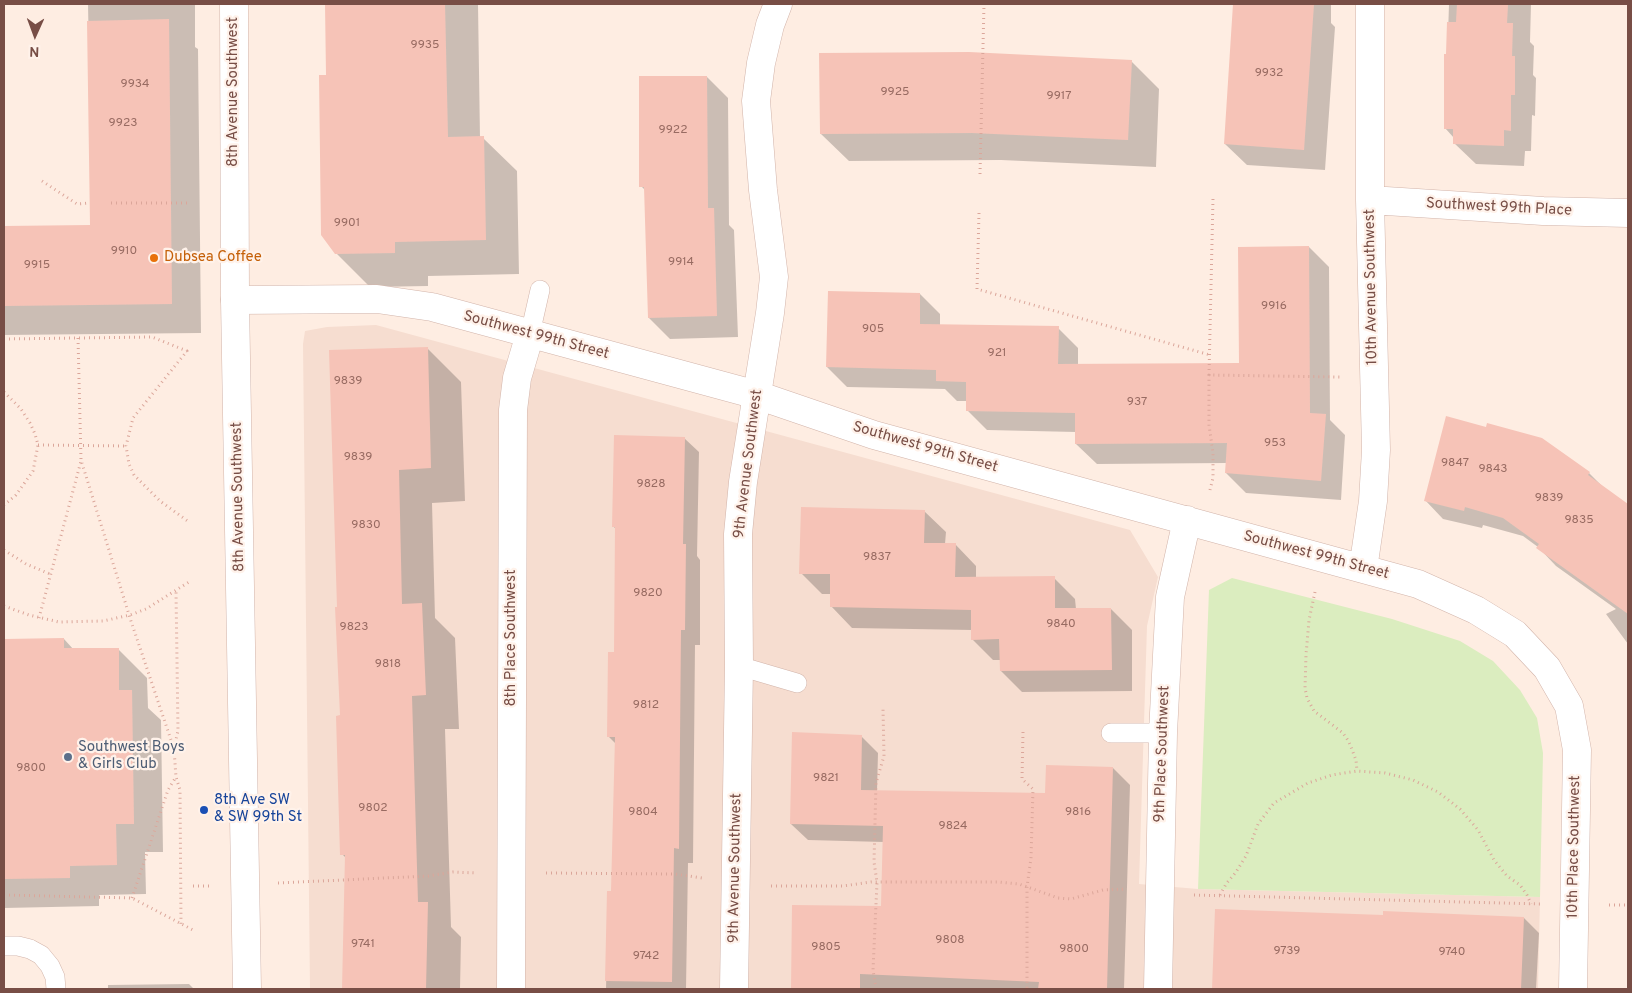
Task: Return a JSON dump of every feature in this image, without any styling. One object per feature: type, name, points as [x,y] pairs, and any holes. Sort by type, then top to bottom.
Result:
[{"type":"street","name":"8th Avenue Southwest","points":[[234,4],[235,300],[247,989]]},
{"type":"street","name":"9th Avenue Southwest","points":[[734,989],[739,666],[738,534],[743,482],[774,277],[763,190],[756,101],[761,63],[770,25],[778,4]]},
{"type":"street","name":"10th Avenue Southwest","points":[[1363,569],[1374,501],[1376,450],[1370,200],[1370,4]]},
{"type":"street","name":"Southwest 99th Place","points":[[1370,200],[1543,211],[1628,213]]},
{"type":"street","name":"Southwest 99th Street","points":[[235,300],[377,299],[432,307],[757,395],[874,435],[1418,584],[1476,610],[1514,634],[1547,668],[1569,706]]},
{"type":"street","name":"8th Place Southwest","points":[[510,989],[513,410],[517,378],[530,334]]},
{"type":"street","name":"9th Place Southwest","points":[[1158,989],[1163,733],[1170,597],[1187,520]]},
{"type":"street","name":"10th Place Southwest","points":[[1569,706],[1577,750],[1572,989]]},
{"type":"lane","name":"8th Place Southwest","points":[[530,334],[540,290]]},
{"type":"lane","points":[[739,666],[797,683]]},
{"type":"lane","points":[[1111,733],[1163,733]]},
{"type":"lane","points":[[4,946],[18,946],[30,949],[41,955],[56,977],[56,989]]},
{"type":"path","points":[[980,174],[984,4]]},
{"type":"path","points":[[42,181],[77,204],[90,203]]},
{"type":"path","points":[[1209,492],[1213,478],[1213,453],[1209,425],[1209,376],[1213,198]]},
{"type":"path","points":[[111,203],[190,203]]},
{"type":"path","points":[[979,213],[977,289],[1210,355]]},
{"type":"path","points":[[4,339],[152,336],[187,351],[133,418],[126,446],[129,464],[134,475],[160,501],[189,522]]},
{"type":"path","points":[[78,338],[81,460],[174,749],[176,777],[180,790],[181,924]]},
{"type":"path","points":[[1209,376],[1343,378]]},
{"type":"path","points":[[4,392],[22,409],[36,434],[38,445],[33,471],[16,494],[4,505]]},
{"type":"path","points":[[38,445],[126,446]]},
{"type":"path","points":[[39,618],[81,460]]},
{"type":"path","points":[[4,550],[26,564],[50,574]]},
{"type":"path","points":[[4,606],[39,618],[59,622],[103,621],[146,609],[189,582]]},
{"type":"path","points":[[1316,586],[1309,620],[1306,655],[1305,688],[1307,698],[1314,711],[1342,733],[1349,742],[1356,760],[1357,771]]},
{"type":"path","points":[[174,749],[178,731],[176,591]]},
{"type":"path","points":[[876,989],[873,970],[877,882],[874,862],[876,783],[884,756],[882,709]]},
{"type":"path","points":[[1023,732],[1022,779],[1034,790],[1031,858],[1027,887],[1027,989]]},
{"type":"path","points":[[1187,895],[1531,904],[1520,885],[1508,876],[1494,860],[1478,830],[1460,809],[1438,792],[1413,780],[1385,773],[1357,771],[1332,775],[1308,783],[1274,803],[1258,824],[1246,856],[1220,895]]},
{"type":"path","points":[[132,898],[168,790],[176,777]]},
{"type":"path","points":[[272,883],[428,876],[453,872],[482,873]]},
{"type":"path","points":[[539,872],[675,874],[708,879]]},
{"type":"path","points":[[768,885],[843,886],[877,882],[999,882],[1019,884],[1058,898],[1071,899],[1104,890],[1130,890]]},
{"type":"path","points":[[4,895],[132,898],[193,930]]},
{"type":"path","points":[[1606,905],[1628,905]]},
{"type":"shaded area","points":[[376,325],[1130,530],[1158,577],[1147,626],[1139,884],[1198,889],[1540,897],[1538,989],[310,989],[303,344],[305,331],[327,327]]},
{"type":"green space","points":[[1232,578],[1392,619],[1460,641],[1493,661],[1520,690],[1537,718],[1543,753],[1540,897],[1198,889],[1209,590]]},
{"type":"building","points":[[325,4],[445,4],[448,137],[484,136],[486,240],[395,242],[395,253],[335,254],[321,235],[319,75],[326,75]]},
{"type":"building","points":[[1233,4],[1314,4],[1304,150],[1224,144]]},
{"type":"building","points":[[1457,4],[1508,5],[1507,23],[1513,23],[1512,56],[1515,56],[1515,95],[1511,95],[1511,131],[1504,130],[1504,146],[1453,144],[1453,129],[1444,129],[1444,54],[1446,54],[1447,22],[1456,22]]},
{"type":"building","points":[[169,19],[172,304],[4,306],[4,226],[90,225],[87,21]]},
{"type":"building","points":[[969,52],[1132,60],[1128,140],[972,133],[820,134],[819,53]]},
{"type":"building","points":[[639,76],[707,76],[708,208],[714,208],[717,316],[648,318],[644,187],[639,187]]},
{"type":"building","points":[[1309,246],[1310,413],[1326,414],[1321,481],[1225,473],[1227,443],[1075,444],[1075,413],[966,411],[966,382],[936,381],[936,370],[826,367],[828,291],[920,293],[920,324],[1059,326],[1058,364],[1239,363],[1238,247]]},
{"type":"building","points":[[428,347],[431,468],[399,470],[402,604],[422,603],[426,695],[412,696],[418,902],[428,902],[426,989],[342,989],[345,855],[340,855],[336,716],[340,715],[335,607],[337,607],[329,350]]},
{"type":"building","points":[[1446,416],[1486,427],[1487,423],[1542,438],[1590,472],[1588,475],[1628,504],[1628,614],[1536,548],[1539,544],[1503,518],[1465,507],[1464,511],[1424,501]]},
{"type":"building","points":[[614,435],[685,437],[683,544],[686,544],[685,630],[681,630],[679,849],[674,848],[672,982],[605,981],[607,891],[611,891],[615,737],[607,737],[608,652],[614,652],[615,527],[612,527]]},
{"type":"building","points":[[801,507],[925,510],[924,543],[956,543],[955,577],[1055,576],[1055,608],[1111,608],[1112,670],[1000,671],[999,639],[971,640],[971,610],[830,607],[830,574],[799,574]]},
{"type":"building","name":"Southwest Boys & Girls Club","points":[[64,638],[64,648],[119,648],[119,690],[132,690],[134,824],[116,824],[117,865],[70,866],[70,878],[4,879],[4,639]]},
{"type":"building","points":[[792,732],[862,735],[861,790],[1045,793],[1046,765],[1113,767],[1107,989],[1038,989],[1039,982],[860,974],[860,989],[791,989],[792,905],[881,906],[883,826],[790,824]]},
{"type":"building","points":[[1215,909],[1383,915],[1383,911],[1524,917],[1521,989],[1212,989]]},
{"type":"place","name":"Dubsea Coffee","points":[[154,258]]},
{"type":"place","name":"Southwest Boys & Girls Club","points":[[68,757]]},
{"type":"place","name":"8th Ave SW & SW 99th St","points":[[204,810]]}]
